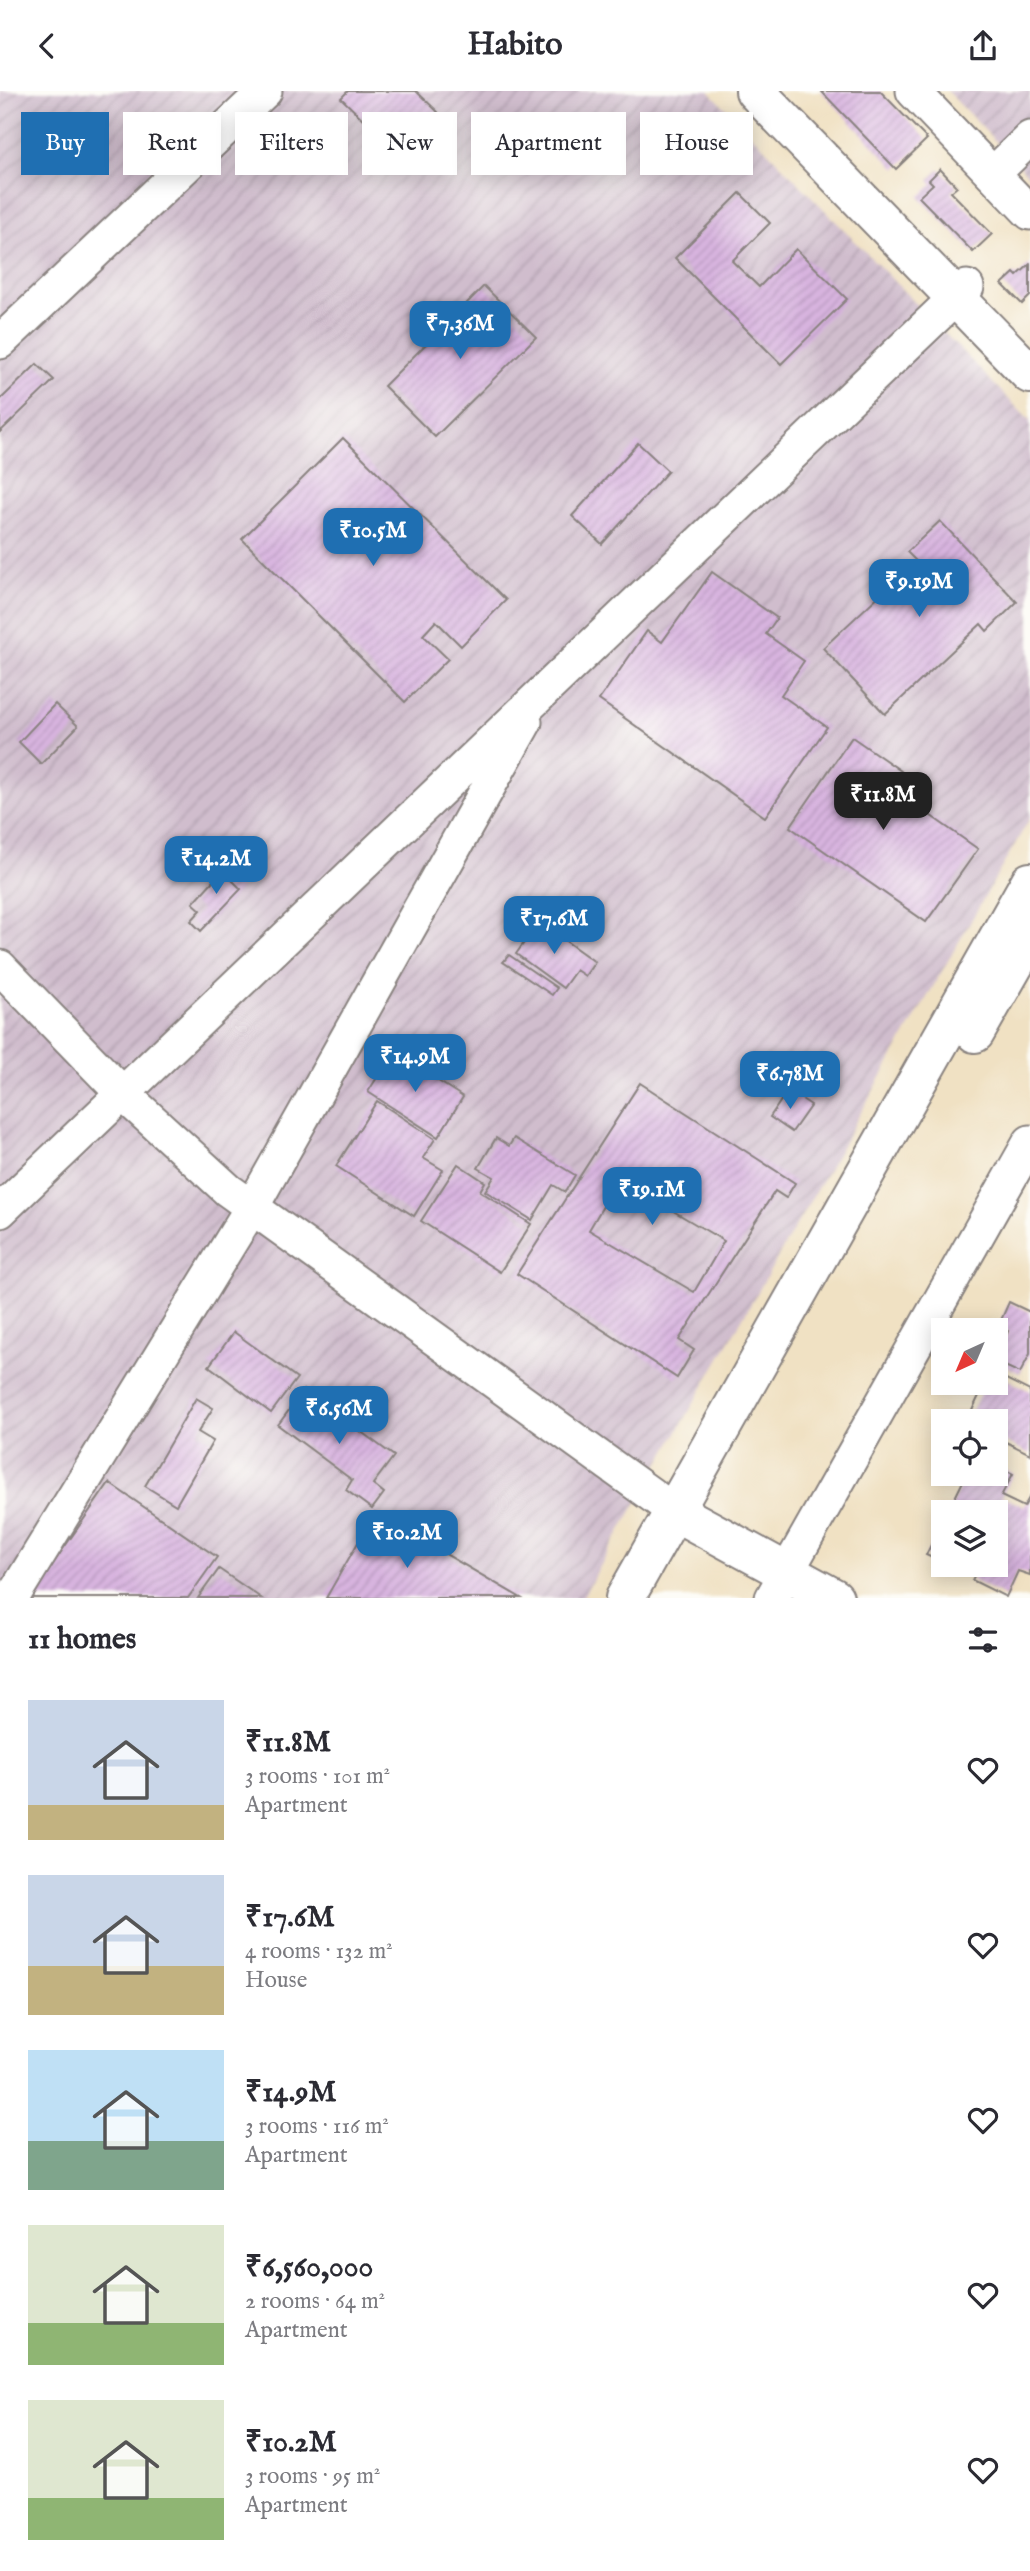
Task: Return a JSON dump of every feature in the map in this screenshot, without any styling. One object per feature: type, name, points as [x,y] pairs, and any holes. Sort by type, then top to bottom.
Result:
[{"type":"street","points":[[0,342],[265,91]]},
{"type":"street","points":[[755,91],[961,292],[1030,353]]},
{"type":"street","points":[[774,91],[961,292],[1030,374]]},
{"type":"street","points":[[913,91],[1030,213]]},
{"type":"street","points":[[993,174],[1030,138]]},
{"type":"street","points":[[0,1211],[961,292]]},
{"type":"street","points":[[12,1598],[252,1207],[542,693]]},
{"type":"street","points":[[652,1598],[685,1517],[1030,882]]},
{"type":"street","points":[[625,1598],[685,1517],[1030,937]]},
{"type":"street","points":[[0,967],[122,1093],[228,1190],[779,1585],[834,1598]]},
{"type":"street","points":[[779,1585],[1030,1142]]},
{"type":"shaded area","points":[[0,91],[709,91],[729,112],[640,112],[640,175],[753,175],[753,136],[1030,421],[1030,818],[582,1598],[0,1598]]},
{"type":"shaded area","points":[[947,91],[1030,91],[1030,177]]},
{"type":"building","points":[[348,91],[416,91],[438,112],[362,112],[362,118],[341,98]]},
{"type":"building","points":[[821,91],[880,91],[927,139],[896,169]]},
{"type":"building","points":[[940,169],[957,187],[951,192],[992,234],[973,252],[919,197],[933,184],[929,180]]},
{"type":"building","points":[[740,193],[770,223],[732,261],[759,287],[796,249],[847,299],[781,364],[675,258]]},
{"type":"building","points":[[1030,264],[1030,296],[1022,304],[1002,284],[1014,273],[1017,276]]},
{"type":"building","points":[[484,286],[536,337],[435,437],[384,386]]},
{"type":"building","points":[[37,364],[54,380],[0,432],[0,400]]},
{"type":"building","points":[[343,438],[506,600],[461,646],[436,621],[423,635],[448,659],[405,702],[242,539]]},
{"type":"building","points":[[638,443],[668,471],[602,544],[572,516]]},
{"type":"building","points":[[940,521],[1017,602],[987,631],[981,624],[885,714],[823,648],[916,561],[907,552]]},
{"type":"building","points":[[712,572],[777,618],[766,634],[804,661],[781,695],[827,727],[765,817],[599,700],[647,631],[662,642]]},
{"type":"building","points":[[55,704],[78,726],[41,764],[19,742]]},
{"type":"building","points":[[852,737],[901,771],[890,787],[978,849],[926,922],[790,827]]},
{"type":"building","points":[[231,861],[240,870],[231,879],[241,889],[201,931],[191,921],[201,910],[193,903]]},
{"type":"building","points":[[539,922],[595,962],[585,976],[576,970],[563,988],[516,954]]},
{"type":"building","points":[[509,955],[557,988],[552,995],[503,962]]},
{"type":"building","points":[[393,1052],[463,1097],[438,1137],[368,1092]]},
{"type":"building","points":[[640,1083],[795,1183],[786,1198],[775,1191],[679,1340],[694,1350],[677,1378],[517,1274]],"holes":[[[619,1179],[724,1241],[694,1292],[589,1230]]]},
{"type":"building","points":[[788,1090],[811,1105],[792,1132],[770,1117]]},
{"type":"building","points":[[377,1101],[435,1139],[423,1158],[443,1170],[414,1216],[336,1166]]},
{"type":"building","points":[[496,1138],[509,1146],[514,1138],[575,1175],[565,1192],[553,1185],[532,1220],[485,1191],[494,1177],[478,1168]]},
{"type":"building","points":[[458,1164],[485,1182],[480,1191],[531,1224],[500,1272],[421,1221]]},
{"type":"building","points":[[1009,1302],[1030,1312],[1030,1354],[1020,1373],[1008,1368],[1008,1318],[1002,1318]]},
{"type":"building","points":[[234,1332],[297,1378],[271,1413],[209,1366]]},
{"type":"building","points":[[1008,1380],[1030,1391],[1030,1454],[1008,1443],[1008,1409],[973,1409],[979,1395],[1008,1395]]},
{"type":"building","points":[[304,1390],[394,1456],[373,1484],[384,1493],[372,1509],[346,1490],[352,1480],[278,1425]]},
{"type":"building","points":[[196,1398],[213,1408],[198,1432],[213,1441],[176,1505],[145,1486]]},
{"type":"building","points":[[109,1483],[217,1557],[188,1598],[29,1598]]},
{"type":"building","points":[[961,1486],[1006,1486],[1001,1496],[1024,1507],[1030,1496],[1030,1575],[1018,1571],[1006,1597],[972,1580],[974,1577],[1008,1577],[1008,1500],[954,1500]]},
{"type":"building","points":[[375,1513],[521,1598],[326,1598]]},
{"type":"building","points":[[931,1545],[931,1557],[926,1555]]},
{"type":"building","points":[[219,1569],[261,1598],[198,1598]]}]
